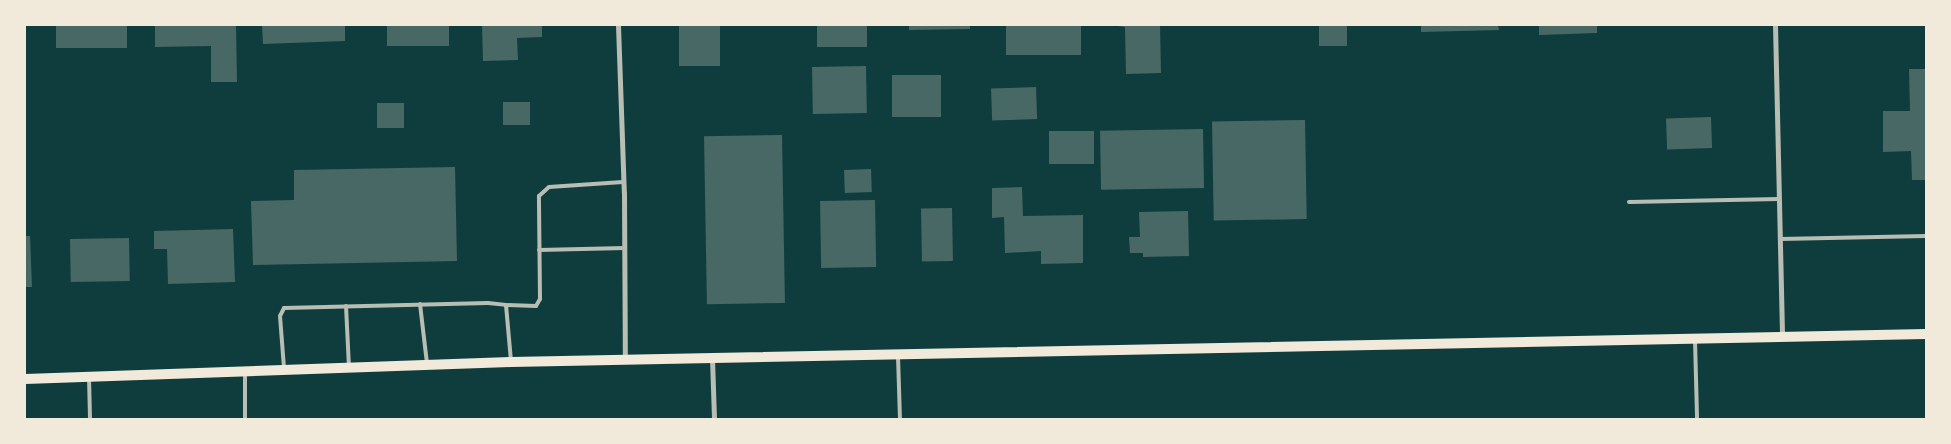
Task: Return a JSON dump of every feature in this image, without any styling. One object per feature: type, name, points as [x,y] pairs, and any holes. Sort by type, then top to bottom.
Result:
[{"type":"main road","points":[[25,379],[511,362],[1926,334]]},
{"type":"street","points":[[618,25],[624,182],[625,360]]},
{"type":"street","points":[[1775,25],[1782,338]]},
{"type":"street","points":[[712,358],[714,419]]},
{"type":"lane","points":[[284,370],[280,316],[284,308],[420,304],[536,306],[540,299],[539,196],[549,187],[624,182]]},
{"type":"lane","points":[[1629,202],[1779,199]]},
{"type":"lane","points":[[1780,239],[1926,236]]},
{"type":"lane","points":[[539,250],[625,248]]},
{"type":"lane","points":[[420,304],[428,366]]},
{"type":"lane","points":[[506,305],[511,362]]},
{"type":"lane","points":[[346,306],[350,368]]},
{"type":"lane","points":[[1695,340],[1697,419]]},
{"type":"lane","points":[[898,355],[900,419]]},
{"type":"lane","points":[[245,372],[245,419]]},
{"type":"lane","points":[[89,377],[90,419]]},
{"type":"building","points":[[56,25],[127,25],[127,48],[56,48]]},
{"type":"building","points":[[155,25],[236,25],[237,82],[211,82],[211,46],[155,47]]},
{"type":"building","points":[[262,25],[345,25],[345,41],[263,44]]},
{"type":"building","points":[[387,25],[449,25],[449,46],[387,46]]},
{"type":"building","points":[[482,25],[542,25],[542,37],[517,38],[518,60],[483,61]]},
{"type":"building","points":[[679,25],[720,25],[720,66],[679,66]]},
{"type":"building","points":[[817,25],[867,25],[867,47],[817,47]]},
{"type":"building","points":[[909,25],[970,25],[970,29],[909,30]]},
{"type":"building","points":[[1006,25],[1081,25],[1081,55],[1006,55]]},
{"type":"building","points":[[1111,25],[1160,25],[1161,73],[1126,74],[1125,27]]},
{"type":"building","points":[[1319,25],[1347,25],[1347,46],[1319,46]]},
{"type":"building","points":[[1421,25],[1498,25],[1499,30],[1421,32]]},
{"type":"building","points":[[1539,25],[1597,25],[1597,33],[1539,35]]},
{"type":"building","points":[[866,66],[867,113],[813,114],[812,67]]},
{"type":"building","points":[[1909,69],[1926,69],[1926,180],[1912,180],[1911,151],[1883,152],[1883,111],[1910,111]]},
{"type":"building","points":[[892,75],[941,75],[941,117],[892,117]]},
{"type":"building","points":[[1036,87],[1037,119],[992,121],[991,89]]},
{"type":"building","points":[[503,102],[530,102],[530,125],[503,125]]},
{"type":"building","points":[[377,103],[404,103],[404,128],[377,128]]},
{"type":"building","points":[[1711,117],[1712,148],[1667,150],[1666,119]]},
{"type":"building","points":[[1305,120],[1307,219],[1214,221],[1212,122]]},
{"type":"building","points":[[1203,129],[1204,188],[1101,190],[1100,131]]},
{"type":"building","points":[[1049,131],[1094,131],[1094,164],[1049,164]]},
{"type":"building","points":[[782,135],[785,303],[707,304],[704,136]]},
{"type":"building","points":[[455,167],[457,261],[253,265],[251,201],[294,200],[294,170]]},
{"type":"building","points":[[871,169],[872,192],[845,193],[844,170]]},
{"type":"building","points":[[1022,187],[1023,216],[1083,215],[1083,263],[1041,264],[1041,251],[1005,253],[1004,217],[992,218],[992,188]]},
{"type":"building","points":[[875,200],[876,267],[821,268],[820,201]]},
{"type":"building","points":[[952,208],[953,261],[922,262],[921,209]]},
{"type":"building","points":[[1188,211],[1189,256],[1143,257],[1143,253],[1130,253],[1129,237],[1140,237],[1139,212]]},
{"type":"building","points":[[233,229],[235,282],[168,284],[167,249],[154,249],[154,231]]},
{"type":"building","points":[[25,236],[30,236],[32,287],[25,287]]},
{"type":"building","points":[[129,238],[130,281],[71,282],[70,239]]}]
